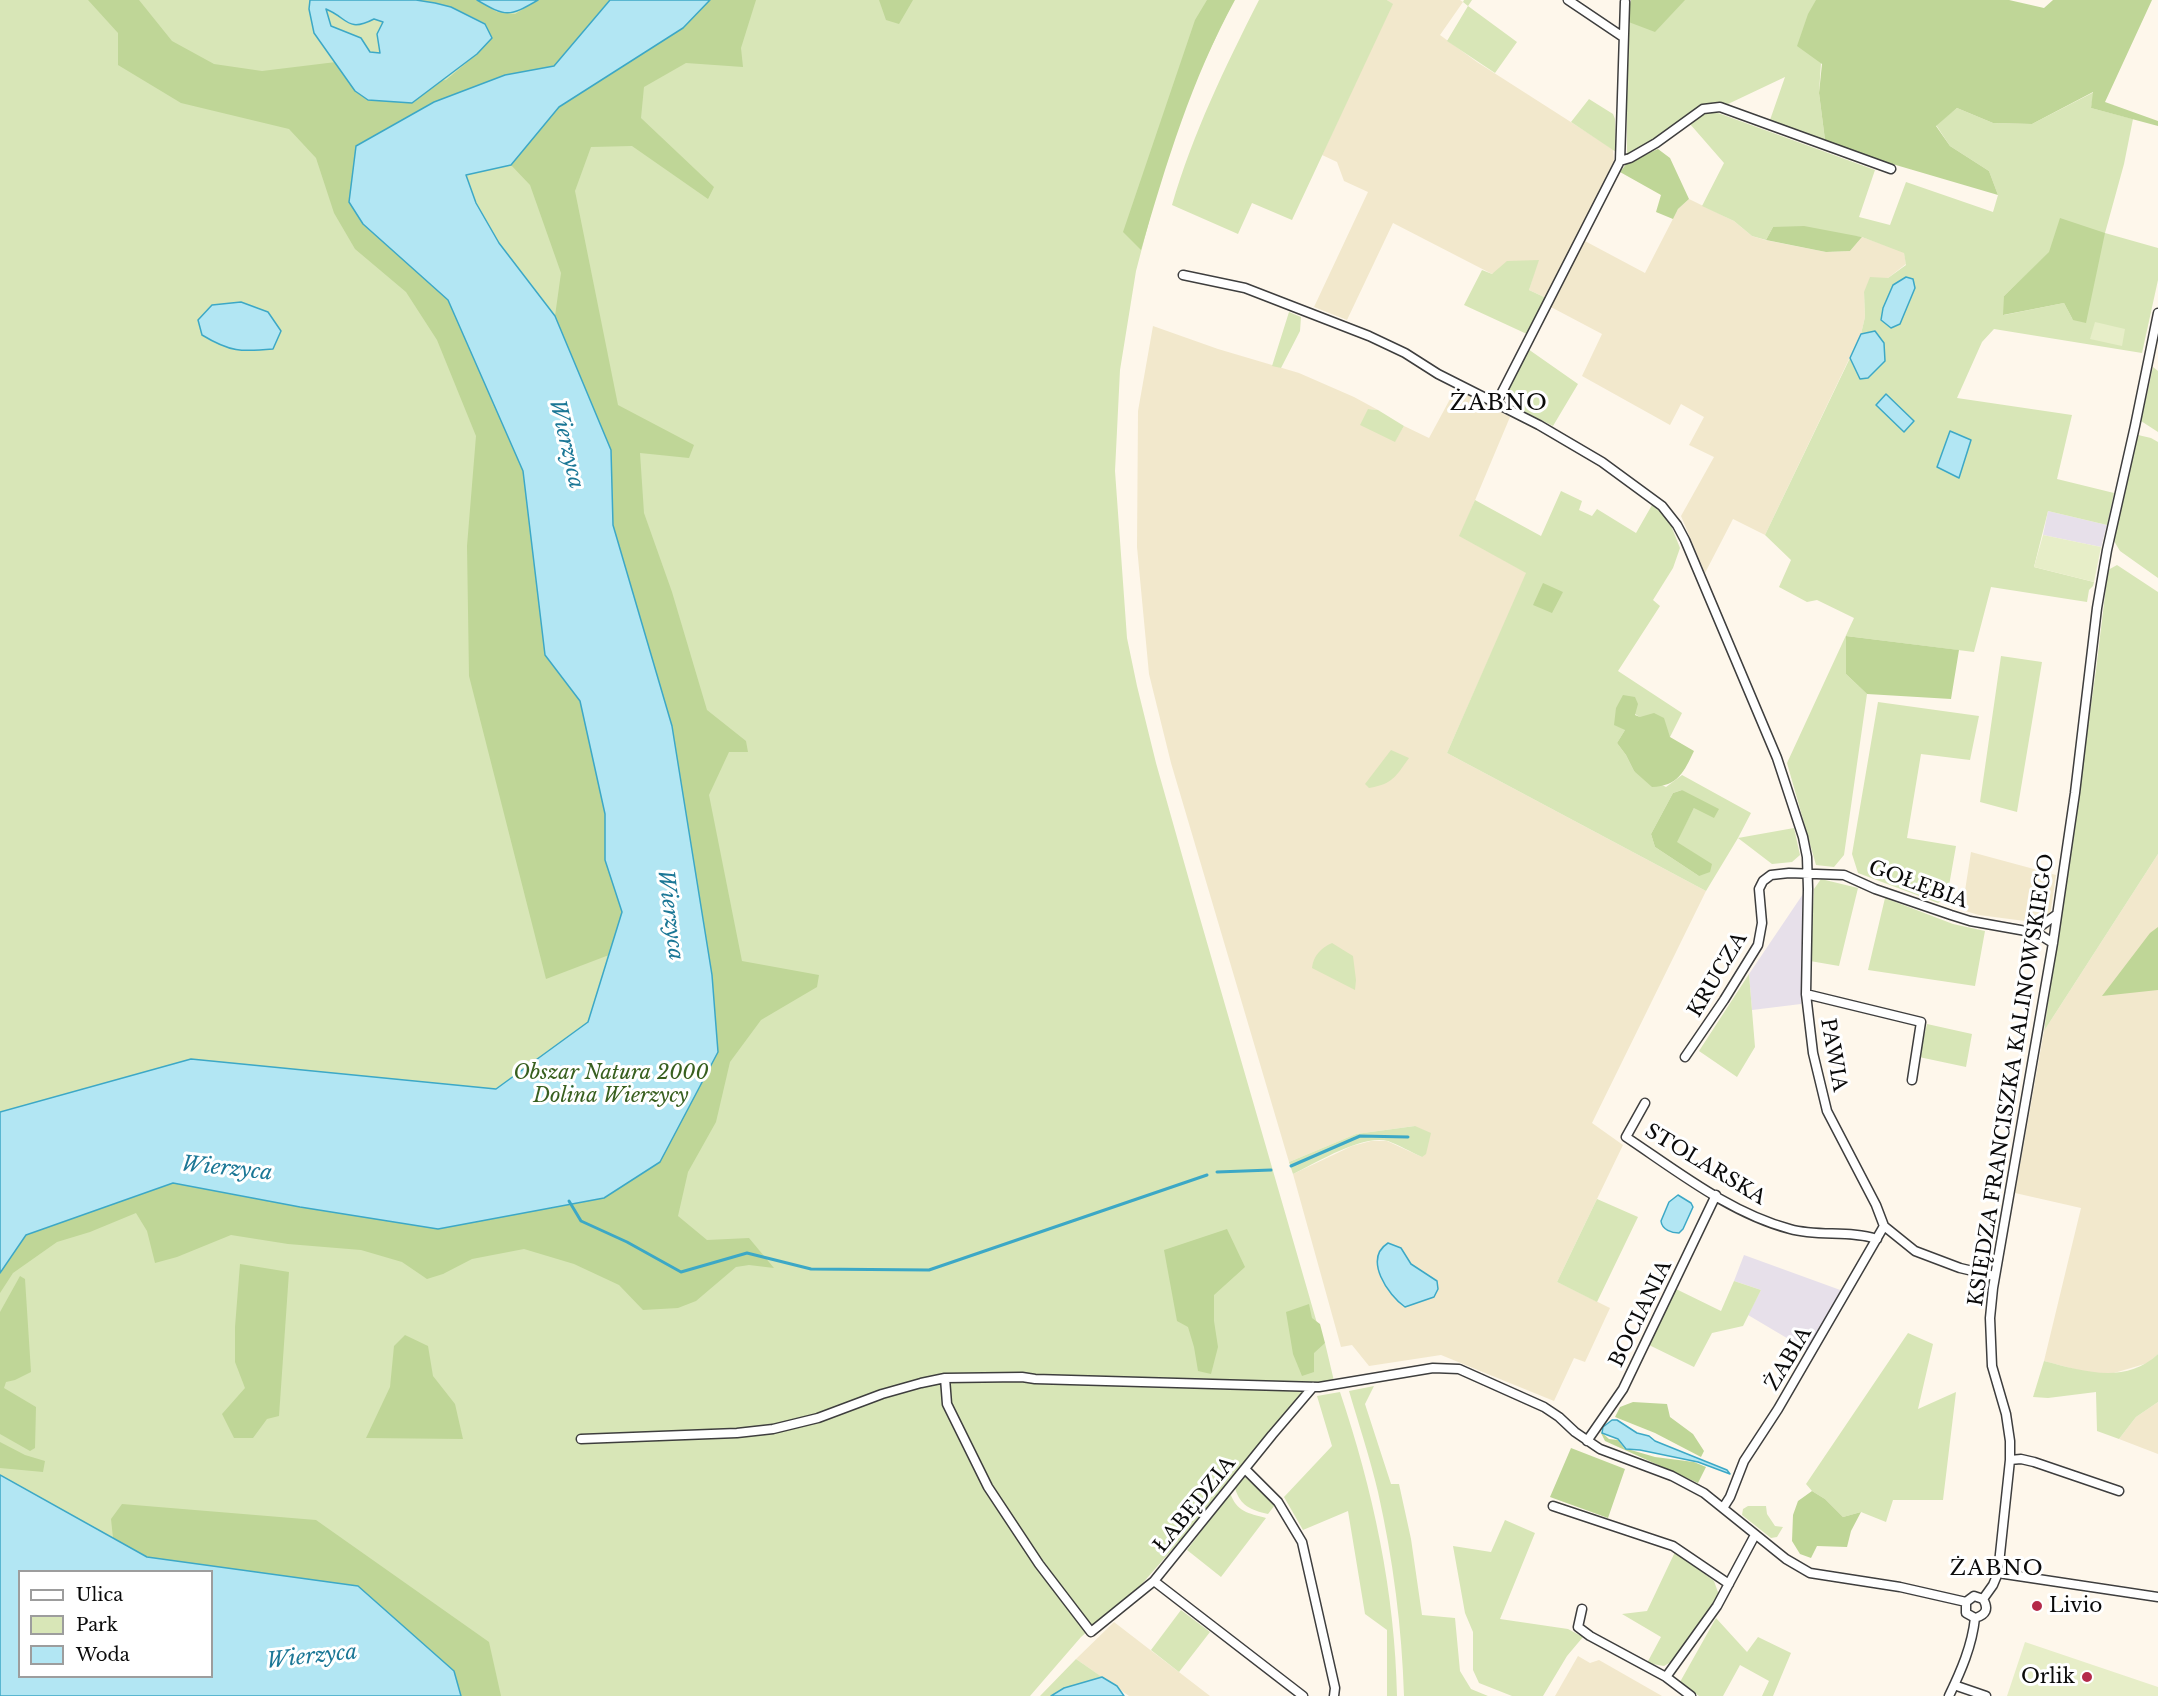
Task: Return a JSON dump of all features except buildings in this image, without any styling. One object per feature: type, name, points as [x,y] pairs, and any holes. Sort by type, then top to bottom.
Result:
[{"type":"street","points":[[1568,0],[1623,37]]},
{"type":"street","points":[[1496,404],[1620,160],[1625,2]]},
{"type":"street","points":[[1620,160],[1630,158],[1656,143],[1703,109],[1720,107],[1891,170]]},
{"type":"street","name":"PAWIA","points":[[1183,275],[1245,288],[1359,332],[1405,353],[1438,374],[1557,435],[1602,462],[1653,498],[1672,518],[1685,540],[1777,758],[1803,837],[1808,874],[1806,994],[1813,1053],[1827,1111],[1876,1205],[1884,1226],[1915,1251],[1960,1268],[1995,1276]]},
{"type":"street","name":"KSIĘDZA FRANCISZKA KALINOWSKIEGO","points":[[1983,1599],[1998,1573],[2010,1460],[2006,1414],[1992,1366],[1990,1344],[1990,1317],[1995,1276],[2053,943],[2107,550],[2158,313]]},
{"type":"street","name":"KRUCZA","points":[[1685,1057],[1758,945],[1762,923],[1758,894],[1763,881],[1776,873],[1808,874]]},
{"type":"street","name":"GOŁĘBIA","points":[[1808,874],[1844,875],[1875,889],[1951,915],[1970,921],[2037,933],[2053,943]]},
{"type":"street","name":"GOŁĘBIA","points":[[2018,930],[2038,928],[2056,915]]},
{"type":"street","points":[[1806,994],[1921,1022],[1912,1080]]},
{"type":"street","name":"STOLARSKA","points":[[1645,1102],[1626,1137],[1716,1196],[1788,1229],[1824,1234],[1865,1235],[1877,1239]]},
{"type":"street","name":"BOCIANIA","points":[[1587,1441],[1623,1389],[1716,1196]]},
{"type":"street","name":"ŻABIA","points":[[1723,1508],[1730,1497],[1744,1461],[1778,1409],[1884,1226]]},
{"type":"street","points":[[581,1439],[736,1433],[773,1429],[818,1418],[899,1389],[945,1378],[1022,1377],[1329,1387],[1433,1368],[1459,1370],[1544,1407],[1559,1416],[1587,1441],[1600,1449],[1691,1486],[1723,1508],[1786,1559],[1810,1573],[1910,1589],[1966,1602],[1974,1596],[1983,1599],[1987,1605],[1986,1611],[1982,1616],[1975,1618],[1966,1613],[1966,1602]]},
{"type":"street","name":"ŁABĘDZIA","points":[[945,1378],[947,1404],[988,1487],[1039,1564],[1090,1632],[1154,1581],[1313,1387]]},
{"type":"street","points":[[2010,1460],[2021,1459],[2034,1462],[2120,1491]]},
{"type":"street","points":[[1245,1469],[1278,1502],[1302,1542],[1335,1688],[1334,1696]]},
{"type":"street","points":[[1553,1506],[1673,1546],[1729,1584]]},
{"type":"street","points":[[1666,1677],[1703,1628],[1755,1535]]},
{"type":"street","points":[[1998,1573],[2158,1597]]},
{"type":"street","points":[[1154,1581],[1304,1696]]},
{"type":"street","points":[[1582,1609],[1578,1627],[1590,1636],[1666,1677],[1691,1696]]},
{"type":"street","points":[[1948,1696],[1973,1638],[1975,1618]]},
{"type":"street","points":[[1954,1685],[1986,1696]]},
{"type":"shaded area","points":[[1387,0],[1460,0],[1463,2],[1440,35],[1477,62],[1613,149],[1614,161],[1546,298],[1529,290],[1538,260],[1492,274],[1393,223],[1347,320],[1314,307],[1368,192],[1344,181],[1337,162],[1322,155],[1392,4]]},
{"type":"shaded area","points":[[1689,199],[1734,221],[1752,236],[1765,240],[1826,252],[1850,251],[1862,237],[1904,252],[1906,264],[1864,292],[1865,317],[1861,334],[1765,535],[1733,519],[1705,573],[1681,516],[1714,457],[1689,445],[1704,417],[1681,404],[1670,425],[1582,376],[1602,334],[1549,306],[1583,240],[1645,273],[1678,209]]},
{"type":"shaded area","points":[[1153,326],[1218,349],[1299,373],[1354,397],[1378,410],[1368,409],[1395,441],[1404,426],[1429,438],[1456,388],[1510,417],[1460,536],[1527,573],[1447,753],[1706,891],[1592,1123],[1623,1145],[1557,1282],[1610,1308],[1585,1362],[1574,1358],[1554,1401],[1441,1355],[1369,1366],[1352,1345],[1341,1347],[1293,1174],[1352,1146],[1371,1141],[1387,1141],[1422,1157],[1415,1126],[1356,1134],[1289,1162],[1171,763],[1149,674],[1137,547],[1138,411]]},
{"type":"shaded area","points":[[2048,511],[2107,525],[2101,547],[2043,535]]},
{"type":"shaded area","points":[[1971,852],[2056,875],[2050,916],[2040,923],[1979,915],[1962,910]]},
{"type":"shaded area","points":[[2158,854],[2158,1354],[2148,1363],[2114,1373],[2089,1373],[2044,1361],[2081,1208],[2015,1193],[2044,1031]]},
{"type":"shaded area","points":[[1803,894],[1801,1004],[1752,1010],[1749,974]]},
{"type":"shaded area","points":[[1744,1255],[1843,1291],[1807,1350],[1748,1315],[1761,1290],[1734,1281]]},
{"type":"shaded area","points":[[2158,1402],[2158,1454],[2119,1439],[2136,1417]]},
{"type":"shaded area","points":[[1114,1622],[1210,1696],[1129,1696],[1076,1659]]},
{"type":"shaded area","points":[[1578,1656],[1590,1663],[1599,1660],[1662,1696],[1555,1696]]},
{"type":"green space","name":"Obszar Natura 2000 Dolina Wierzycy","points":[[0,0],[1234,0],[1193,85],[1163,168],[1136,271],[1120,370],[1115,471],[1127,638],[1156,763],[1323,1344],[1325,1343],[1334,1381],[1317,1383],[1300,1395],[1198,1520],[1141,1585],[1081,1637],[1030,1696],[0,1696]]},
{"type":"green space","points":[[88,0],[139,0],[172,41],[214,64],[262,71],[336,62],[355,91],[446,80],[492,38],[485,23],[451,7],[416,0],[477,0],[497,12],[515,14],[538,0],[610,0],[554,66],[505,75],[363,224],[448,300],[523,471],[545,655],[580,701],[605,814],[605,860],[622,912],[609,955],[546,979],[469,676],[467,546],[476,436],[437,340],[406,292],[355,249],[334,213],[316,158],[289,129],[181,103],[118,65],[118,33]]},
{"type":"green space","points":[[710,0],[756,0],[741,48],[743,67],[686,63],[644,87],[641,118],[714,187],[708,199],[632,146],[591,147],[575,191],[618,405],[694,445],[689,458],[640,453],[644,513],[672,592],[707,710],[746,741],[748,752],[729,752],[709,795],[742,961],[819,975],[817,987],[761,1020],[730,1062],[716,1122],[688,1172],[678,1216],[707,1240],[749,1238],[774,1268],[749,1265],[736,1267],[696,1301],[678,1308],[643,1310],[619,1285],[574,1264],[524,1249],[472,1259],[443,1274],[427,1279],[402,1262],[361,1250],[288,1244],[231,1235],[177,1257],[155,1263],[147,1231],[136,1213],[90,1232],[57,1242],[13,1273],[0,1293],[0,1273],[26,1235],[173,1183],[300,1207],[604,1198],[660,1162],[718,1052],[712,975],[672,726],[613,525],[611,450],[555,316],[561,273],[530,185],[511,165],[559,107],[683,28]]},
{"type":"green space","points":[[879,0],[913,0],[899,24],[886,20]]},
{"type":"green space","points":[[1207,0],[1235,0],[1206,60],[1181,122],[1141,250],[1123,232],[1195,20]]},
{"type":"green space","points":[[1259,0],[1387,0],[1393,4],[1292,220],[1252,203],[1238,234],[1172,205],[1180,178],[1211,101]]},
{"type":"green space","points":[[1472,0],[1468,6],[1463,2]]},
{"type":"green space","points":[[1631,0],[1976,0],[1821,63],[1819,93],[1825,140],[1770,120],[1785,77],[1709,113],[1718,113],[1875,170],[1859,217],[1890,225],[1906,182],[1993,212],[1998,195],[1989,171],[1950,146],[1936,125],[1957,108],[1993,123],[2032,124],[2094,92],[2091,108],[2133,119],[2124,164],[2105,233],[2158,248],[2158,280],[2142,353],[1994,329],[1982,342],[1957,398],[2072,415],[2057,479],[2114,493],[2107,525],[2048,511],[2034,567],[2094,582],[2089,590],[2087,602],[1991,587],[1974,652],[1846,636],[1846,674],[1867,694],[1844,855],[1834,867],[1816,865],[1787,763],[1854,618],[1817,600],[1807,602],[1779,587],[1791,560],[1765,535],[1850,358],[1857,370],[1875,331],[1861,334],[1865,317],[1864,292],[1870,277],[1888,278],[1906,265],[1904,253],[1862,237],[1773,227],[1766,240],[1752,236],[1734,221],[1702,206],[1724,163],[1690,124],[1700,117],[1653,140],[1627,156],[1627,39]],"holes":[[[2050,252],[2073,320],[2064,303],[2004,315],[2004,296]]]},
{"type":"green space","points":[[1631,0],[1685,0],[1655,32],[1626,21]]},
{"type":"green space","points":[[1816,0],[2009,0],[2044,8],[2053,0],[2152,0],[2105,102],[2158,121],[2158,126],[2091,108],[2093,92],[2032,124],[1993,123],[1957,108],[1936,126],[1950,146],[1989,171],[1998,195],[1872,158],[1825,140],[1819,93],[1822,64],[1797,46],[1808,14]]},
{"type":"green space","points":[[1468,6],[1517,42],[1495,73],[1447,41]]},
{"type":"green space","points":[[1589,99],[1613,114],[1616,152],[1571,122]]},
{"type":"green space","points":[[1658,149],[1670,158],[1689,199],[1678,209],[1673,219],[1656,212],[1661,195],[1620,172],[1627,163]]},
{"type":"green space","points":[[2060,218],[2105,233],[2086,323],[2073,320],[2064,303],[2003,315],[2004,296],[2049,252]]},
{"type":"green space","points":[[1804,226],[1862,237],[1850,251],[1826,252],[1766,240],[1773,227]]},
{"type":"green space","points":[[1539,260],[1529,290],[1546,298],[1529,335],[1464,305],[1482,270],[1492,274],[1507,261]]},
{"type":"green space","points":[[1289,312],[1301,317],[1300,331],[1281,368],[1272,366]]},
{"type":"green space","points":[[2095,322],[2125,329],[2122,346],[2090,339]]},
{"type":"green space","points":[[1528,349],[1578,384],[1553,426],[1511,405],[1507,391]]},
{"type":"green space","points":[[2153,367],[2158,371],[2158,432],[2141,421]]},
{"type":"green space","points":[[1368,409],[1378,410],[1404,426],[1395,442],[1360,425]]},
{"type":"green space","points":[[2138,435],[2158,442],[2158,578],[2120,551],[2114,541]]},
{"type":"green space","points":[[1561,491],[1582,501],[1579,510],[1592,516],[1597,509],[1636,533],[1652,505],[1668,518],[1680,548],[1673,568],[1653,600],[1660,606],[1618,671],[1682,713],[1670,737],[1635,714],[1617,743],[1634,771],[1666,787],[1682,775],[1751,813],[1706,891],[1447,753],[1526,573],[1459,536],[1475,500],[1541,536]],"holes":[[[1682,790],[1694,808],[1676,842],[1699,876],[1655,847],[1651,834],[1673,793]]]},
{"type":"green space","points":[[2043,535],[2101,547],[2094,582],[2034,567]]},
{"type":"green space","points":[[2117,565],[2158,592],[2158,854],[2044,1031],[2096,670],[2108,570]]},
{"type":"green space","points":[[1543,583],[1563,592],[1552,613],[1533,605]]},
{"type":"green space","points":[[1846,636],[1959,650],[1951,699],[1867,694],[1846,674]]},
{"type":"green space","points":[[2001,656],[2042,662],[2017,812],[1980,802]]},
{"type":"green space","points":[[1623,695],[1635,697],[1638,704],[1635,715],[1640,717],[1654,713],[1664,718],[1670,737],[1694,751],[1679,777],[1674,781],[1652,787],[1634,771],[1617,743],[1625,730],[1614,725],[1616,708]]},
{"type":"green space","points":[[1878,702],[1979,716],[1970,760],[1921,754],[1907,838],[1956,846],[1947,897],[1938,903],[1858,873],[1852,854]]},
{"type":"green space","points":[[1391,750],[1409,758],[1401,770],[1389,781],[1369,788],[1365,784]]},
{"type":"green space","points":[[1682,790],[1719,809],[1714,818],[1694,808],[1677,842],[1712,864],[1710,872],[1699,876],[1655,847],[1651,834],[1673,793]]},
{"type":"green space","points":[[1794,828],[1800,855],[1792,862],[1772,864],[1738,838]]},
{"type":"green space","points":[[1821,879],[1858,888],[1839,966],[1810,961],[1814,889]]},
{"type":"green space","points":[[1885,898],[1953,924],[1985,931],[1975,986],[1868,970]]},
{"type":"green space","points":[[2158,927],[2158,990],[2102,996],[2150,933]]},
{"type":"green space","points":[[1332,943],[1353,956],[1355,990],[1312,968],[1319,953]]},
{"type":"green space","points":[[1749,974],[1755,1047],[1737,1077],[1699,1051]]},
{"type":"green space","points":[[1927,1024],[1972,1034],[1966,1067],[1919,1057]]},
{"type":"green space","points":[[1415,1126],[1431,1133],[1426,1154],[1422,1157],[1388,1141],[1377,1140],[1353,1145],[1293,1174],[1289,1162],[1356,1134]]},
{"type":"green space","points":[[1597,1199],[1638,1217],[1597,1302],[1557,1282]]},
{"type":"green space","points":[[1227,1229],[1245,1267],[1214,1295],[1214,1321],[1218,1347],[1211,1374],[1198,1371],[1188,1327],[1177,1321],[1164,1250]]},
{"type":"green space","points":[[240,1264],[289,1272],[279,1416],[267,1419],[253,1438],[234,1438],[222,1414],[245,1388],[235,1362]]},
{"type":"green space","points":[[20,1276],[25,1279],[31,1372],[6,1382],[4,1388],[36,1407],[35,1448],[30,1451],[0,1434],[0,1312]]},
{"type":"green space","points":[[1734,1281],[1761,1290],[1743,1326],[1712,1333],[1694,1367],[1649,1345],[1676,1289],[1721,1311]]},
{"type":"green space","points":[[1309,1304],[1312,1318],[1320,1324],[1325,1343],[1314,1353],[1314,1372],[1302,1376],[1293,1354],[1286,1312]]},
{"type":"green space","points":[[1908,1333],[1933,1344],[1918,1409],[1956,1392],[1943,1500],[1893,1500],[1886,1522],[1861,1512],[1843,1517],[1806,1484]]},
{"type":"green space","points":[[405,1335],[428,1346],[433,1376],[455,1404],[463,1439],[366,1438],[390,1387],[394,1346]]},
{"type":"green space","points":[[2158,1354],[2158,1402],[2136,1417],[2119,1439],[2097,1431],[2096,1392],[2048,1398],[2033,1397],[2044,1361],[2103,1373],[2132,1370]]},
{"type":"green space","points":[[1374,1386],[1365,1404],[1391,1484],[1399,1484],[1411,1539],[1422,1615],[1455,1618],[1460,1671],[1471,1689],[1488,1696],[1404,1696],[1399,1619],[1388,1543],[1375,1479],[1349,1391]]},
{"type":"green space","points":[[1340,1392],[1363,1466],[1380,1542],[1392,1618],[1397,1696],[1387,1696],[1387,1630],[1365,1614],[1348,1511],[1303,1530],[1284,1497],[1332,1446],[1317,1396]]},
{"type":"green space","points":[[1633,1402],[1667,1404],[1670,1417],[1693,1434],[1704,1451],[1701,1457],[1655,1433],[1615,1417],[1620,1407]]},
{"type":"green space","points":[[1600,1431],[1609,1439],[1618,1440],[1624,1448],[1655,1457],[1694,1462],[1706,1467],[1698,1483],[1605,1441]]},
{"type":"green space","points":[[0,1442],[25,1455],[45,1461],[43,1472],[0,1468]]},
{"type":"green space","points":[[1571,1448],[1625,1469],[1608,1518],[1550,1497]]},
{"type":"green space","points":[[1245,1477],[1275,1505],[1268,1514],[1251,1509],[1240,1499],[1235,1488]]},
{"type":"green space","points":[[1812,1491],[1825,1499],[1843,1517],[1861,1512],[1851,1531],[1847,1547],[1817,1546],[1811,1558],[1800,1554],[1792,1541],[1793,1515],[1798,1501]]},
{"type":"green space","points":[[1230,1493],[1240,1508],[1266,1518],[1221,1577],[1187,1550]]},
{"type":"green space","points":[[122,1504],[316,1520],[489,1642],[501,1696],[461,1696],[454,1671],[218,1568],[147,1557],[113,1538],[111,1519]]},
{"type":"green space","points":[[1748,1506],[1766,1506],[1767,1514],[1775,1526],[1783,1527],[1777,1537],[1771,1538],[1742,1515],[1743,1509]]},
{"type":"green space","points":[[1505,1520],[1535,1533],[1500,1619],[1568,1629],[1583,1637],[1567,1656],[1543,1696],[1512,1696],[1479,1683],[1473,1670],[1473,1632],[1465,1613],[1453,1546],[1491,1552]]},
{"type":"green space","points":[[1675,1552],[1714,1581],[1719,1595],[1676,1659],[1664,1666],[1647,1663],[1661,1637],[1622,1614],[1647,1611]]},
{"type":"green space","points":[[1181,1610],[1210,1632],[1179,1672],[1151,1650]]},
{"type":"green space","points":[[1716,1618],[1747,1652],[1758,1637],[1791,1653],[1773,1696],[1762,1696],[1769,1681],[1740,1665],[1723,1696],[1699,1696],[1680,1682]]},
{"type":"green space","points":[[2025,1642],[2158,1687],[2158,1696],[2007,1696]]},
{"type":"green space","points":[[1076,1659],[1102,1677],[1064,1688],[1051,1696],[1040,1696]]},
{"type":"water","points":[[310,0],[416,0],[435,3],[451,7],[485,24],[492,38],[477,54],[412,103],[368,100],[355,91],[314,33],[309,9]],"holes":[[[326,9],[348,23],[358,25],[374,19],[383,22],[377,34],[380,53],[370,52],[361,38],[331,26]]]},
{"type":"water","points":[[477,0],[538,0],[520,10],[508,13],[495,10]]},
{"type":"water","name":"Wierzyca","points":[[610,0],[710,0],[683,28],[559,107],[511,165],[466,175],[476,203],[499,243],[555,316],[611,450],[613,525],[672,726],[712,975],[718,1052],[660,1162],[604,1198],[438,1229],[300,1207],[173,1183],[26,1235],[0,1273],[0,1112],[191,1059],[496,1089],[588,1022],[622,912],[605,860],[605,814],[580,701],[545,655],[523,471],[448,300],[363,224],[349,202],[356,146],[434,102],[505,75],[554,66]]},
{"type":"water","points":[[1906,277],[1913,279],[1915,288],[1900,324],[1891,328],[1881,320],[1883,308],[1893,285]]},
{"type":"water","points":[[241,302],[268,312],[281,331],[273,349],[228,348],[202,335],[198,320],[212,305]]},
{"type":"water","points":[[1875,331],[1884,343],[1885,361],[1868,378],[1860,379],[1850,358],[1861,334]]},
{"type":"water","points":[[1886,394],[1914,421],[1904,432],[1876,405]]},
{"type":"water","points":[[1950,431],[1971,440],[1959,478],[1937,467]]},
{"type":"water","points":[[1678,1195],[1691,1203],[1693,1207],[1679,1233],[1665,1229],[1661,1221],[1669,1202]]},
{"type":"water","points":[[1388,1243],[1401,1248],[1411,1264],[1437,1281],[1438,1289],[1434,1297],[1405,1307],[1392,1294],[1381,1277],[1378,1267],[1381,1250]]},
{"type":"water","points":[[1612,1420],[1617,1420],[1655,1441],[1727,1470],[1730,1474],[1698,1462],[1626,1449],[1618,1439],[1602,1433],[1603,1427]]},
{"type":"water","name":"Wierzyca","points":[[0,1475],[147,1557],[358,1586],[454,1671],[461,1696],[0,1696]]},
{"type":"water","points":[[1102,1677],[1117,1686],[1124,1696],[1051,1696],[1064,1688]]},
{"type":"waterway","points":[[1291,1166],[1360,1136],[1408,1137]]},
{"type":"waterway","points":[[1217,1172],[1271,1170]]},
{"type":"waterway","points":[[569,1201],[581,1221],[627,1242],[681,1272],[747,1253],[811,1269],[929,1270],[1207,1175]]},
{"type":"place","name":"Livio","points":[[2037,1606]]},
{"type":"place","name":"Orlik","points":[[2087,1677]]},
{"type":"district","name":"ŻABNO","points":[[1499,404]]},
{"type":"district","name":"ŻABNO","points":[[1997,1569]]}]
